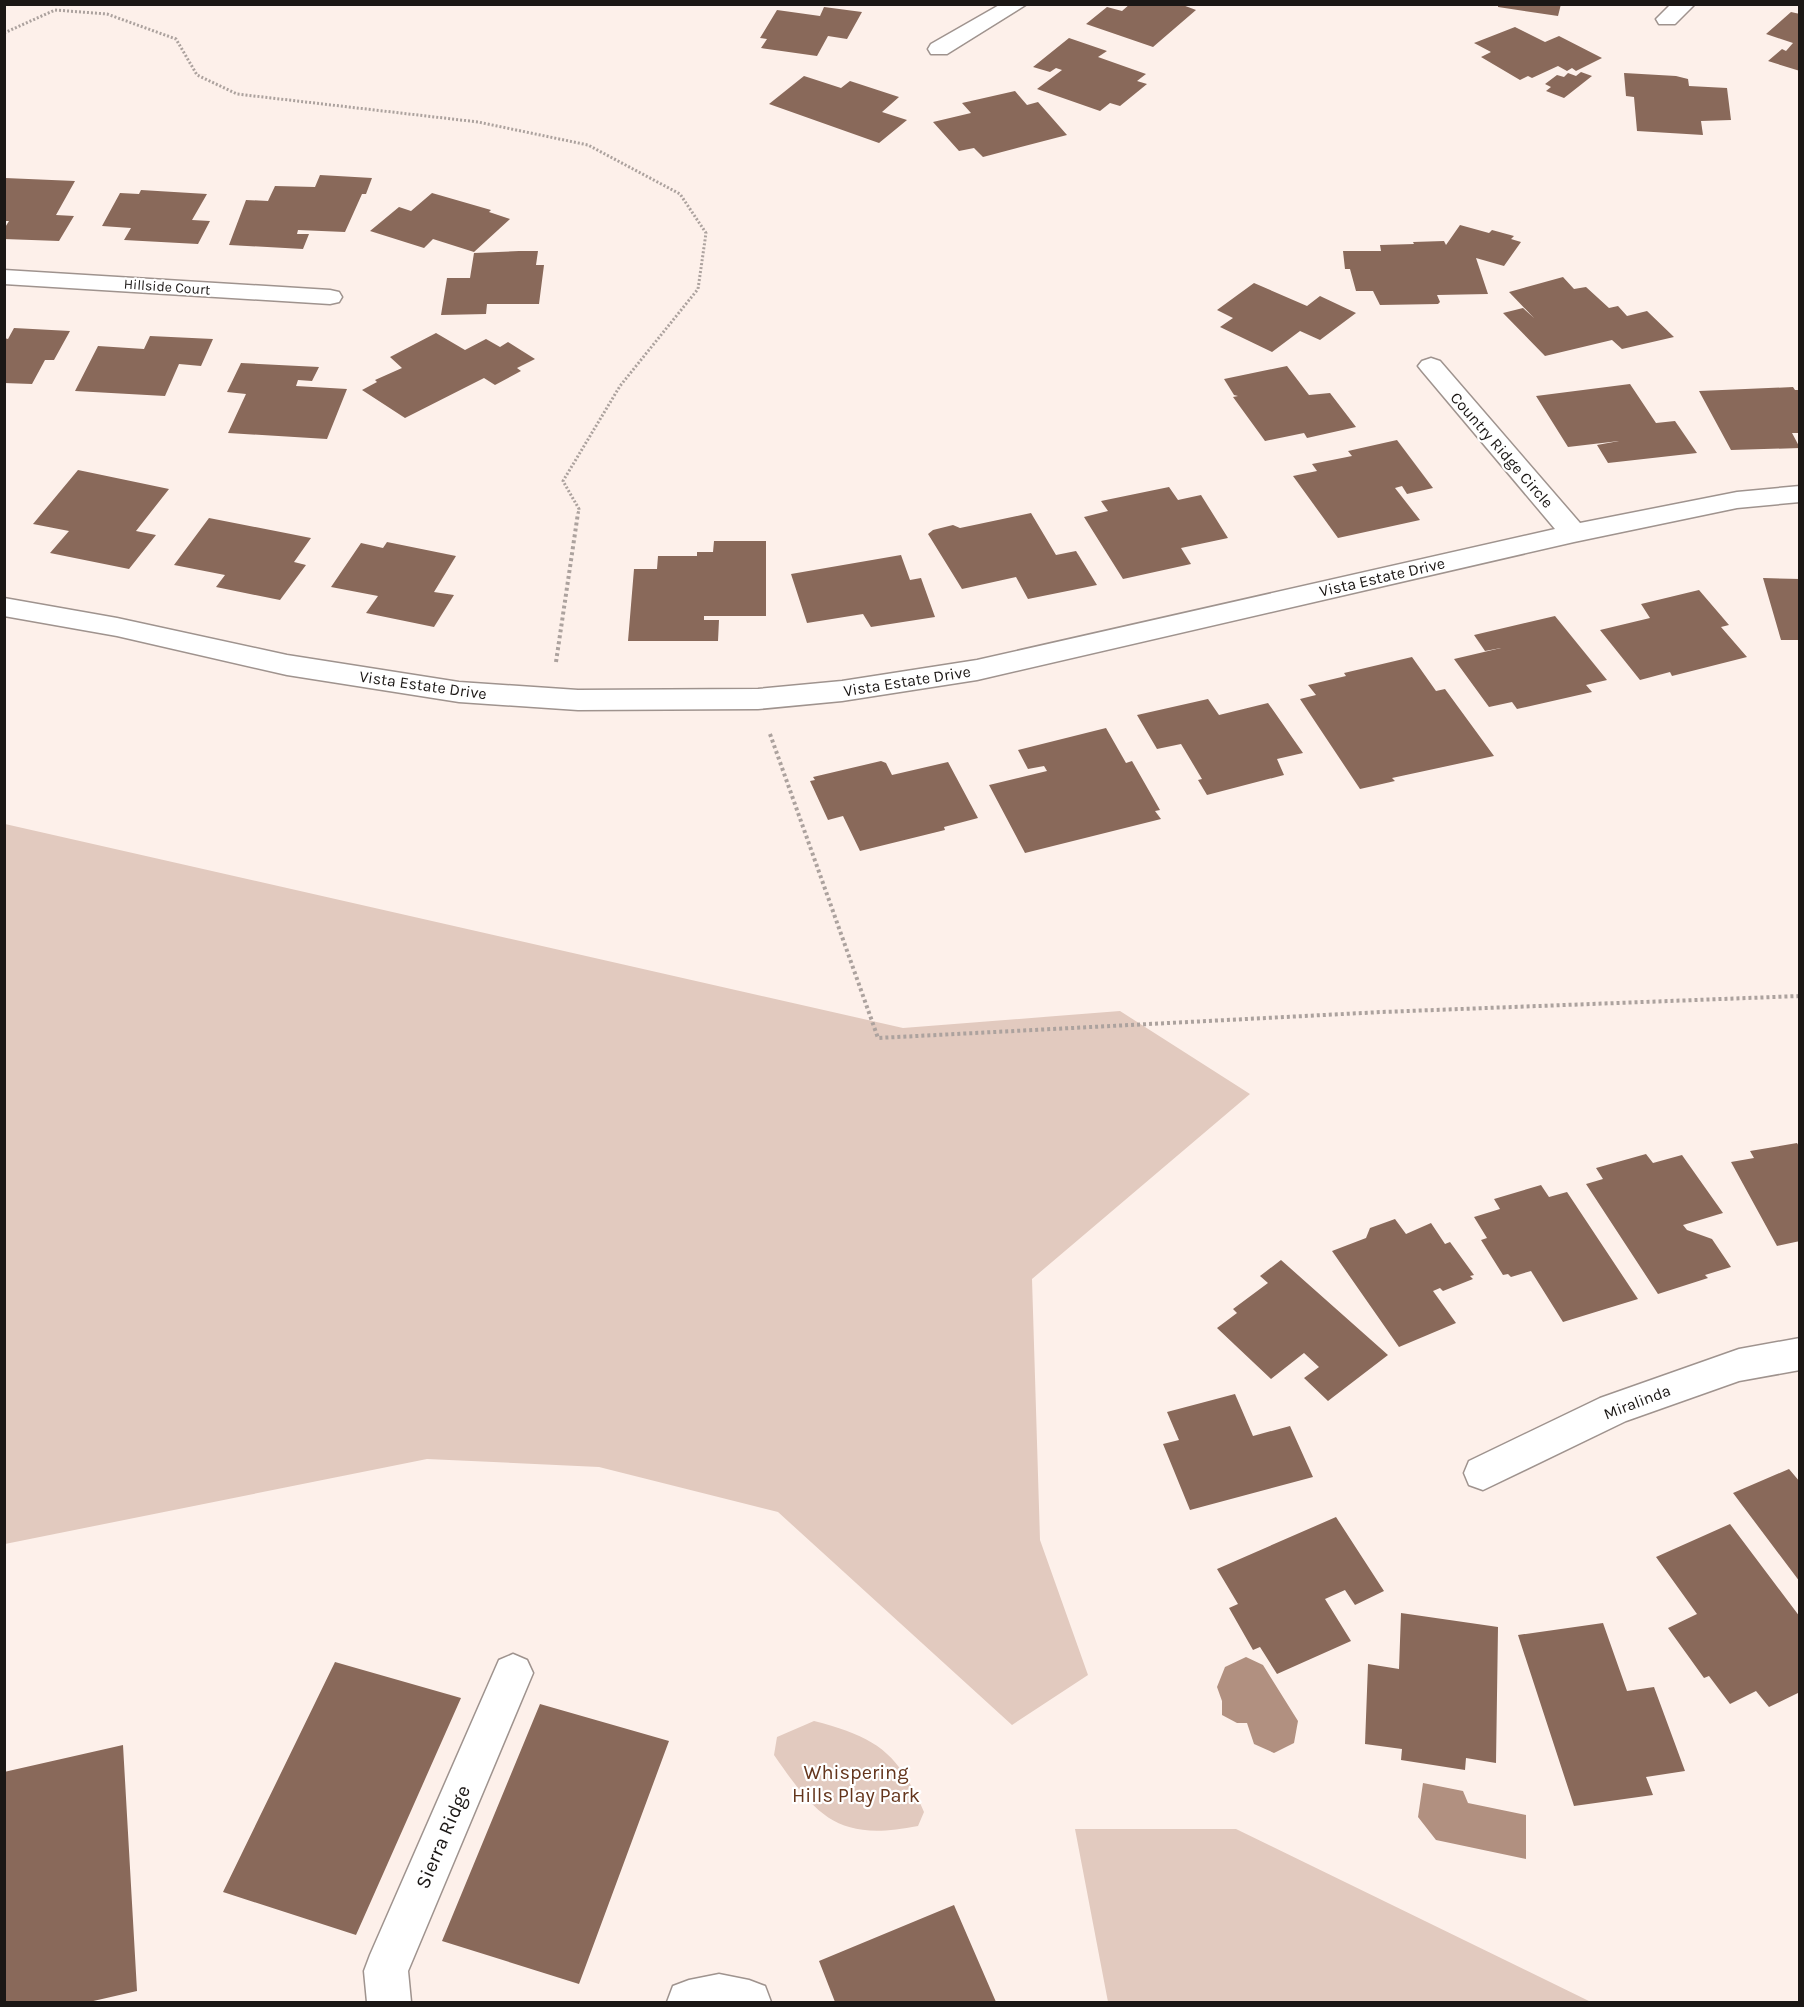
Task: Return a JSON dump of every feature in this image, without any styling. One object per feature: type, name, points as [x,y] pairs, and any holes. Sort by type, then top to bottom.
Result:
[{"type":"street","points":[[939,50],[1017,4]]},
{"type":"street","points":[[1667,19],[1685,4]]},
{"type":"street","name":"Hillside Court","points":[[4,277],[330,297]]},
{"type":"street","name":"Country Ridge Circle","points":[[1431,366],[1574,533]]},
{"type":"street","name":"Vista Estate Drive","points":[[4,607],[117,627],[287,665],[459,692],[550,698],[758,699],[842,691],[977,670],[1574,533],[1737,500],[1800,494]]},
{"type":"street","name":"Miralinda","points":[[1483,1473],[1612,1409],[1739,1365],[1800,1354]]},
{"type":"street","name":"Sierra Ridge","points":[[389,2002],[386,1971],[513,1673]]},
{"type":"street","points":[[689,2002],[719,1996],[749,2002]]},
{"type":"path","points":[[4,33],[55,10],[107,14],[176,39],[197,75],[237,94],[478,122],[588,145],[680,194],[706,233],[698,289],[620,386],[563,482],[579,509],[550,698]]},
{"type":"path","points":[[758,699],[878,1038],[1382,1012],[1800,996]]},
{"type":"green space","points":[[5,824],[903,1028],[1120,1011],[1250,1094],[1032,1279],[1040,1540],[1088,1675],[1012,1725],[778,1512],[599,1467],[427,1459],[5,1544]]},
{"type":"green space","name":"Whispering Hills Play Park","points":[[814,1721],[869,1741],[894,1761],[905,1775],[924,1812],[918,1826],[891,1830],[849,1827],[832,1820],[817,1809],[789,1777],[774,1755],[777,1737]]},
{"type":"green space","points":[[1075,1829],[1236,1829],[1591,2002],[1108,2002]]},
{"type":"shaded area","points":[[1246,1657],[1263,1665],[1298,1721],[1294,1743],[1274,1753],[1254,1744],[1247,1723],[1237,1723],[1222,1715],[1222,1701],[1217,1687],[1225,1667]]},
{"type":"shaded area","points":[[1423,1783],[1463,1791],[1468,1803],[1526,1815],[1526,1859],[1436,1840],[1418,1817]]},
{"type":"building","points":[[1130,4],[1180,4],[1196,10],[1153,47],[1086,24],[1107,7],[1122,11]]},
{"type":"building","points":[[1498,4],[1561,4],[1558,16],[1498,7]]},
{"type":"building","points":[[824,7],[862,12],[847,39],[828,36],[817,56],[761,48],[767,39],[760,38],[777,10],[820,16]]},
{"type":"building","points":[[1791,12],[1800,14],[1800,71],[1768,61],[1782,49],[1786,51],[1793,43],[1766,34]]},
{"type":"building","points":[[1515,27],[1545,42],[1559,36],[1602,58],[1576,71],[1572,68],[1567,71],[1558,66],[1532,78],[1528,76],[1520,80],[1481,57],[1491,52],[1474,43]]},
{"type":"building","points":[[1069,38],[1107,51],[1098,57],[1146,74],[1137,81],[1147,84],[1120,106],[1110,103],[1100,111],[1037,89],[1062,70],[1056,68],[1050,72],[1033,67]]},
{"type":"building","points":[[1581,72],[1592,76],[1564,98],[1546,91],[1551,87],[1545,84],[1557,75],[1564,77],[1568,73],[1576,76]]},
{"type":"building","points":[[1624,73],[1676,76],[1688,79],[1689,86],[1727,88],[1731,120],[1701,121],[1703,135],[1637,131],[1634,97],[1626,96]]},
{"type":"building","points":[[804,76],[841,88],[850,81],[899,97],[882,112],[907,120],[879,143],[769,104]]},
{"type":"building","points":[[1015,91],[1027,105],[1038,102],[1067,135],[983,157],[974,148],[959,151],[933,122],[971,113],[962,103]]},
{"type":"building","points":[[320,175],[372,178],[345,232],[298,230],[297,234],[309,234],[303,249],[229,245],[246,200],[268,201],[275,186],[315,187]]},
{"type":"building","points":[[5,178],[75,181],[56,215],[74,216],[59,241],[4,239],[4,229],[9,221],[5,221]]},
{"type":"building","points":[[141,190],[207,194],[192,220],[210,221],[198,244],[124,240],[131,228],[102,226],[120,193],[139,194]]},
{"type":"building","points":[[432,193],[491,210],[489,212],[510,219],[474,252],[433,239],[424,248],[370,231],[399,207],[411,211]]},
{"type":"building","points":[[1460,225],[1489,233],[1492,230],[1514,236],[1511,239],[1521,242],[1504,266],[1476,258],[1488,294],[1437,295],[1440,302],[1438,304],[1380,305],[1373,291],[1356,291],[1350,269],[1345,269],[1343,251],[1381,251],[1380,245],[1414,244],[1413,242],[1444,241],[1446,245]]},
{"type":"building","points":[[538,251],[536,265],[544,265],[539,304],[487,304],[486,314],[441,315],[447,278],[470,278],[474,253]]},
{"type":"building","points":[[1563,277],[1574,289],[1586,287],[1609,308],[1618,306],[1627,316],[1647,311],[1674,337],[1622,349],[1612,340],[1545,356],[1503,313],[1523,308],[1534,318],[1509,292]]},
{"type":"building","points":[[1254,283],[1307,306],[1320,296],[1356,313],[1320,340],[1300,331],[1272,352],[1220,327],[1233,318],[1217,310]]},
{"type":"building","points":[[14,328],[70,331],[54,360],[45,360],[32,384],[4,383],[4,338],[8,339]]},
{"type":"building","points":[[436,333],[465,350],[486,339],[500,347],[508,342],[535,359],[517,368],[521,371],[495,385],[484,378],[405,418],[362,390],[377,382],[375,380],[402,368],[390,357]]},
{"type":"building","points":[[150,336],[213,339],[201,366],[179,364],[165,396],[75,391],[98,346],[144,349]]},
{"type":"building","points":[[241,363],[319,367],[312,381],[298,380],[296,386],[347,389],[327,439],[228,433],[246,394],[227,392]]},
{"type":"building","points":[[1287,366],[1309,395],[1330,393],[1356,427],[1307,438],[1304,433],[1265,441],[1233,397],[1238,396],[1234,395],[1224,379]]},
{"type":"building","points":[[1630,384],[1656,423],[1675,421],[1697,453],[1608,463],[1597,445],[1619,441],[1568,447],[1536,396]]},
{"type":"building","points":[[1793,387],[1795,390],[1800,390],[1800,433],[1792,433],[1800,448],[1731,450],[1699,391]]},
{"type":"building","points":[[1397,440],[1433,488],[1407,494],[1402,486],[1395,488],[1420,520],[1338,538],[1293,476],[1317,471],[1312,464],[1352,456],[1348,451]]},
{"type":"building","points":[[78,470],[169,489],[136,531],[156,535],[129,569],[50,553],[69,531],[33,524]]},
{"type":"building","points":[[1169,487],[1178,500],[1201,495],[1228,538],[1181,548],[1191,564],[1123,579],[1084,517],[1108,511],[1101,501]]},
{"type":"building","points":[[1031,513],[1056,555],[1076,551],[1097,585],[1028,599],[1016,577],[962,589],[928,534],[933,530],[953,525],[960,528]]},
{"type":"building","points":[[209,518],[311,538],[294,562],[306,565],[280,600],[216,587],[225,575],[174,565]]},
{"type":"building","points":[[714,541],[766,541],[766,616],[704,616],[704,620],[719,620],[718,641],[628,641],[634,569],[657,569],[658,556],[697,556],[697,552],[713,552]]},
{"type":"building","points":[[387,542],[456,556],[434,592],[454,595],[434,627],[366,613],[378,596],[331,587],[361,543],[383,548]]},
{"type":"building","points":[[901,555],[910,580],[921,578],[935,617],[871,627],[863,614],[807,623],[791,574]]},
{"type":"building","points":[[1763,578],[1800,579],[1800,640],[1781,640]]},
{"type":"building","points":[[1699,590],[1729,625],[1721,627],[1747,657],[1672,676],[1670,672],[1640,680],[1600,630],[1650,618],[1641,604]]},
{"type":"building","points":[[1555,616],[1607,680],[1586,685],[1592,692],[1517,709],[1512,702],[1489,707],[1454,659],[1501,648],[1485,651],[1474,635]]},
{"type":"building","points":[[1412,657],[1436,691],[1445,689],[1494,756],[1392,778],[1395,781],[1360,789],[1300,699],[1316,695],[1308,685],[1346,676],[1344,673]]},
{"type":"building","points":[[1208,699],[1219,715],[1268,703],[1303,753],[1277,759],[1284,775],[1207,795],[1198,780],[1202,779],[1181,744],[1157,749],[1137,715]]},
{"type":"building","points":[[1106,728],[1126,763],[1132,761],[1160,810],[1155,811],[1161,819],[1025,853],[989,785],[1047,771],[1044,766],[1028,769],[1018,750]]},
{"type":"building","points":[[881,761],[886,763],[892,775],[948,762],[978,818],[944,827],[945,830],[860,851],[843,816],[828,820],[810,781],[815,780],[813,777]]},
{"type":"building","points":[[1797,1143],[1800,1148],[1800,1241],[1777,1246],[1731,1162],[1754,1158],[1750,1151]]},
{"type":"building","points":[[1646,1154],[1653,1163],[1682,1155],[1723,1213],[1683,1225],[1687,1230],[1712,1239],[1731,1267],[1705,1275],[1708,1278],[1658,1294],[1586,1184],[1603,1179],[1596,1168]]},
{"type":"building","points":[[1541,1185],[1549,1197],[1567,1192],[1638,1299],[1563,1322],[1531,1271],[1511,1277],[1508,1274],[1503,1275],[1481,1240],[1487,1238],[1474,1217],[1500,1209],[1494,1199]]},
{"type":"building","points":[[1395,1219],[1406,1234],[1431,1223],[1445,1244],[1450,1242],[1474,1275],[1470,1276],[1473,1279],[1443,1291],[1440,1288],[1433,1291],[1456,1323],[1399,1347],[1332,1251],[1366,1238],[1370,1228]]},
{"type":"building","points":[[1281,1260],[1388,1355],[1328,1401],[1304,1378],[1319,1367],[1304,1353],[1271,1379],[1217,1328],[1237,1313],[1233,1309],[1268,1283],[1260,1276]]},
{"type":"building","points":[[1235,1394],[1253,1436],[1290,1426],[1313,1477],[1190,1510],[1163,1444],[1179,1440],[1167,1412]]},
{"type":"building","points":[[1789,1469],[1800,1482],[1800,1582],[1733,1493]]},
{"type":"building","points":[[1336,1517],[1384,1591],[1355,1605],[1345,1590],[1325,1599],[1351,1641],[1277,1674],[1260,1647],[1253,1650],[1229,1608],[1238,1604],[1217,1569]]},
{"type":"building","points":[[1730,1524],[1800,1617],[1800,1692],[1769,1707],[1756,1691],[1730,1704],[1709,1676],[1704,1678],[1668,1628],[1697,1614],[1656,1557]]},
{"type":"building","points":[[1401,1613],[1498,1627],[1496,1763],[1466,1758],[1465,1770],[1401,1760],[1402,1749],[1365,1744],[1368,1664],[1399,1669]]},
{"type":"building","points":[[1603,1623],[1627,1691],[1654,1687],[1685,1771],[1646,1777],[1653,1795],[1574,1806],[1518,1635]]},
{"type":"building","points":[[335,1662],[461,1698],[356,1935],[223,1892]]},
{"type":"building","points":[[540,1704],[669,1741],[579,1984],[442,1941]]},
{"type":"building","points":[[123,1745],[137,1991],[89,2002],[4,2002],[4,1772]]},
{"type":"building","points":[[954,1905],[996,2002],[835,2002],[819,1961]]}]
